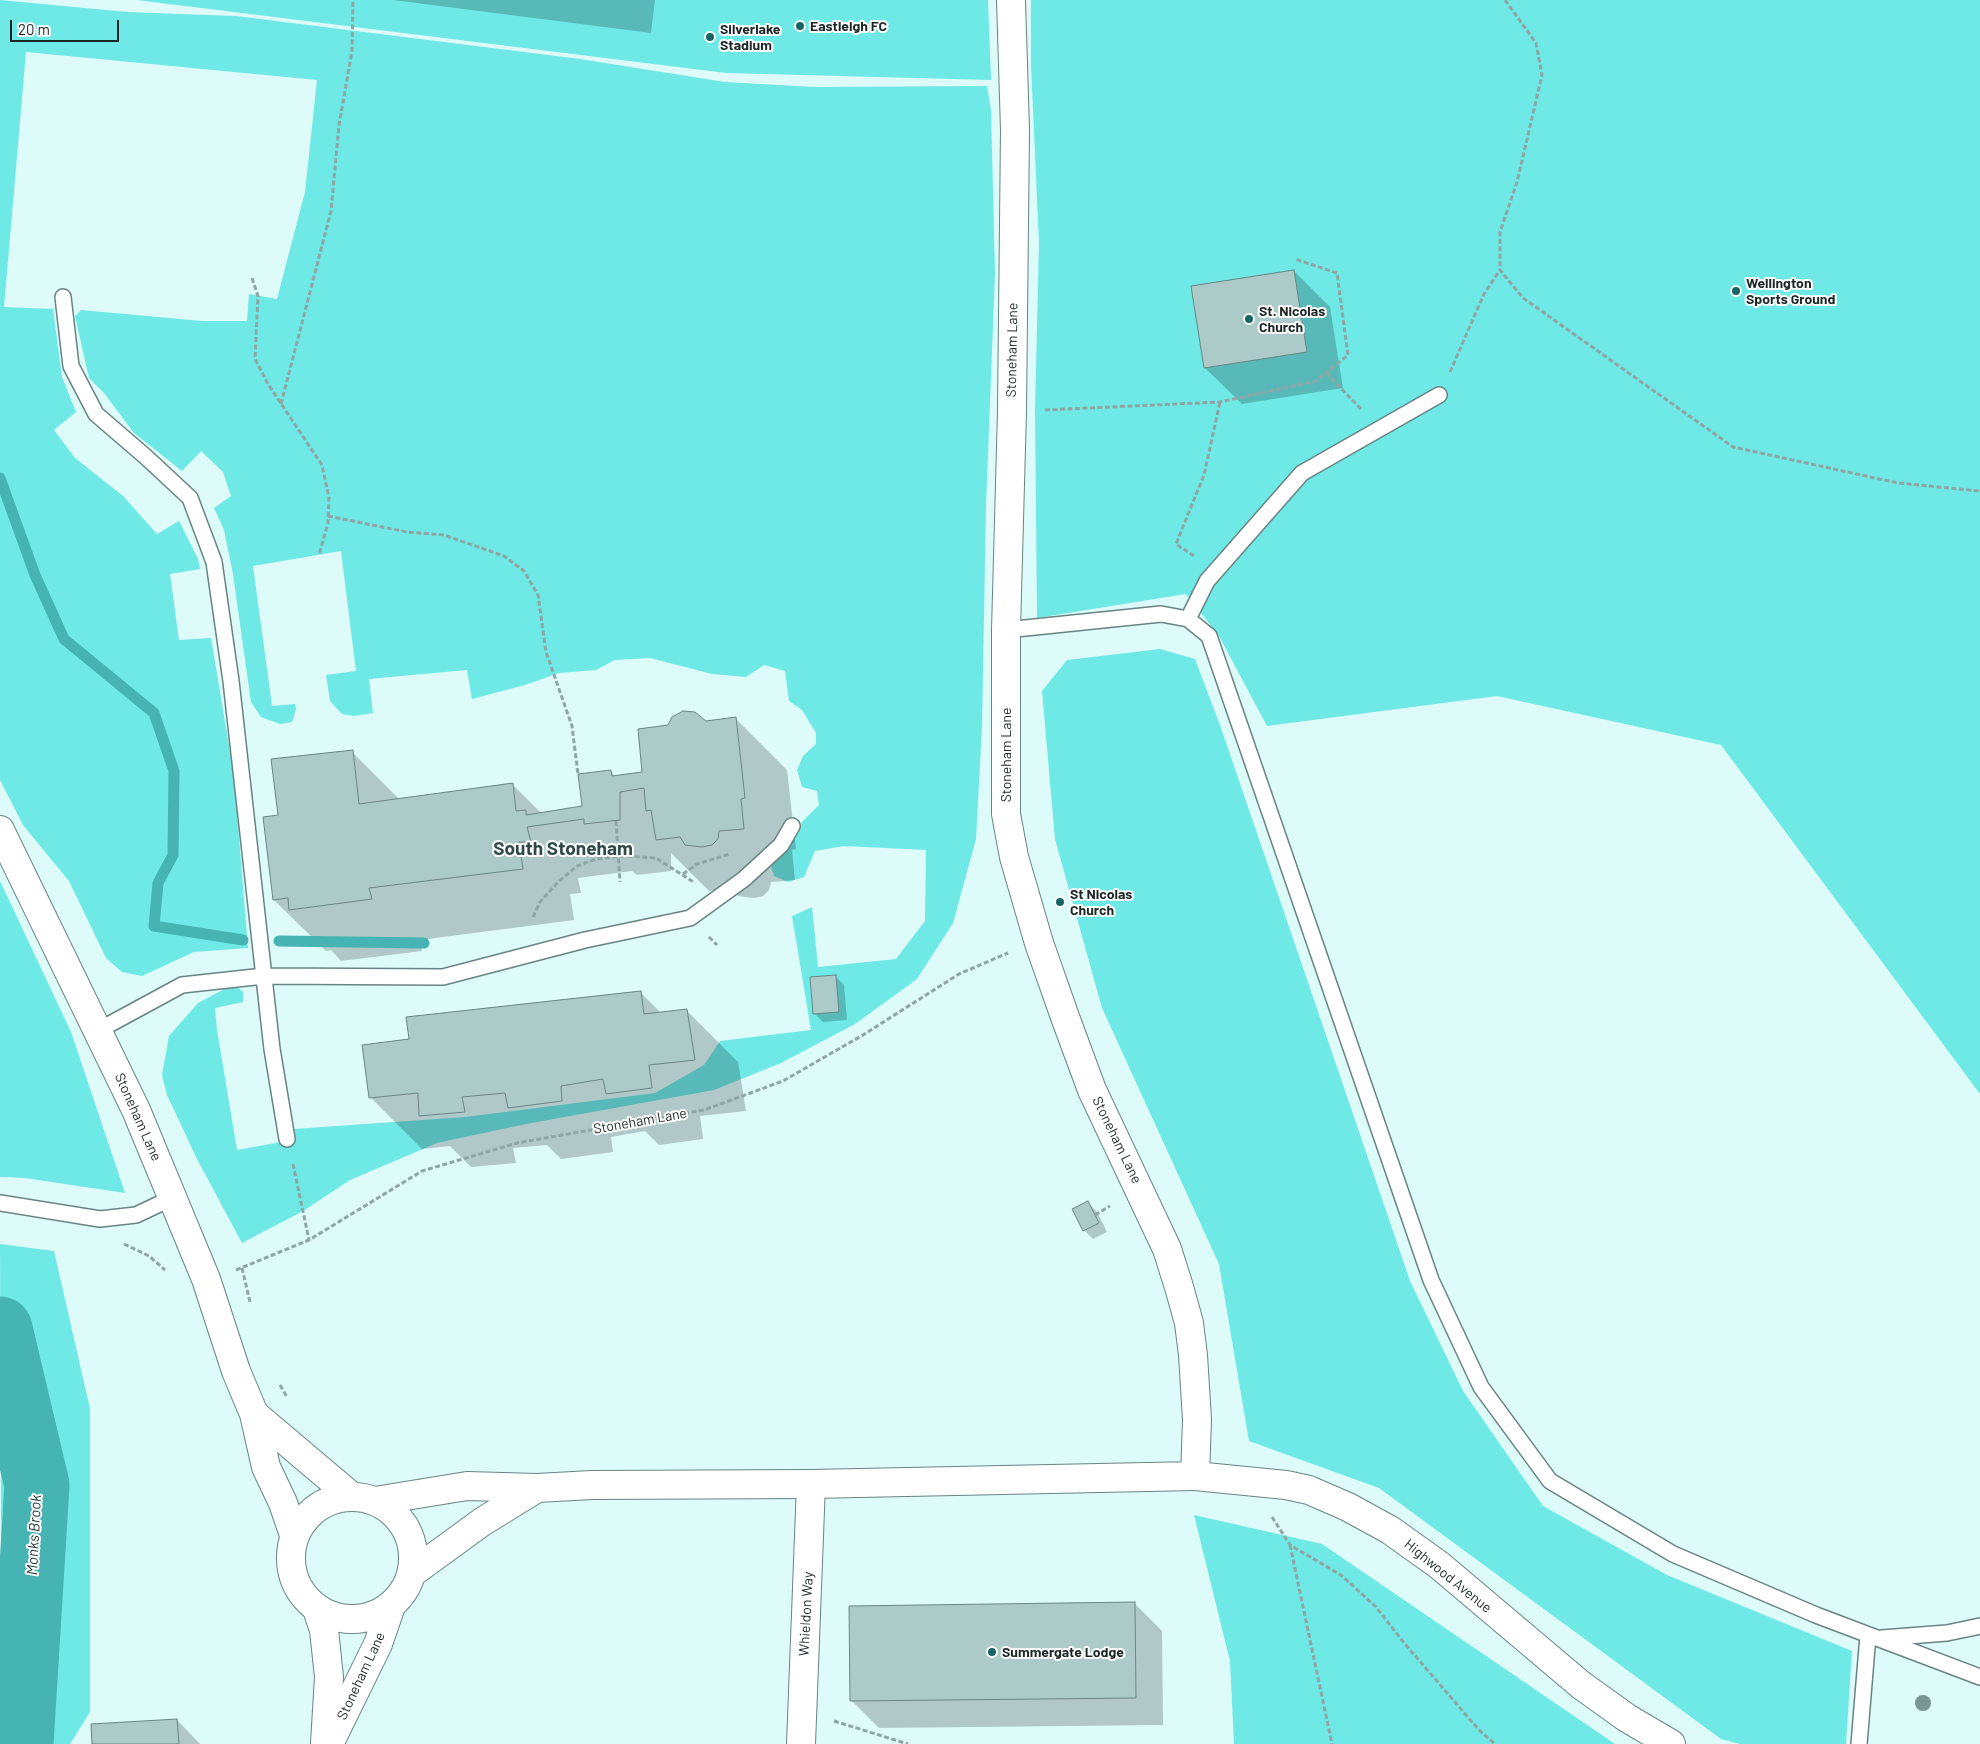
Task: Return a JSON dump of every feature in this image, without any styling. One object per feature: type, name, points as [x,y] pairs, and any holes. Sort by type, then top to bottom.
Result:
[{"type":"street","name":"Stoneham Lane","points":[[1015,1],[1012,411],[1006,630],[1006,814],[1014,857],[1039,943],[1092,1090],[1153,1217],[1174,1267],[1189,1323],[1193,1356],[1197,1420],[1195,1476]]},
{"type":"street","name":"Stoneham Lane","points":[[0,830],[99,1030],[136,1110],[206,1279],[232,1362],[254,1414],[266,1467],[283,1503],[294,1535]]},
{"type":"street","name":"Stoneham Lane","points":[[254,1414],[363,1499]]},
{"type":"street","name":"Highwood Avenue","points":[[363,1499],[467,1486],[537,1488],[592,1485],[810,1484],[1195,1476],[1265,1482],[1309,1490],[1348,1507],[1390,1530],[1438,1565],[1581,1685],[1627,1718],[1670,1744]]},
{"type":"street","name":"Whieldon Way","points":[[801,1744],[810,1484]]},
{"type":"street","points":[[412,1573],[482,1522],[537,1488]]},
{"type":"street","points":[[333,1499],[363,1499],[390,1510],[402,1523],[410,1538],[414,1556],[412,1573],[404,1591],[391,1606],[374,1616],[355,1620],[335,1618],[317,1610],[297,1588],[292,1574],[290,1554],[294,1535],[303,1520],[317,1507],[333,1499]]},
{"type":"street","name":"Stoneham Lane","points":[[329,1744],[378,1644],[391,1606]]},
{"type":"street","name":"Stoneham Lane","points":[[317,1610],[324,1630],[329,1677],[325,1744]]},
{"type":"lane","points":[[63,297],[71,366],[96,414],[190,498],[214,562],[232,690],[272,1049],[287,1139]]},
{"type":"lane","points":[[1188,619],[1207,581],[1302,473],[1439,395]]},
{"type":"lane","points":[[1006,630],[1161,614],[1188,619],[1209,636],[1431,1280],[1481,1387],[1550,1481],[1673,1554],[1816,1615],[1980,1677]]},
{"type":"lane","points":[[99,1030],[182,985],[264,976],[442,977],[586,940],[690,918],[744,879],[781,845],[792,826]]},
{"type":"lane","points":[[0,1203],[100,1219],[136,1215],[172,1198]]},
{"type":"lane","points":[[1873,1637],[1947,1633],[1980,1626]]},
{"type":"lane","points":[[1860,1744],[1873,1637]]},
{"type":"path","points":[[281,404],[331,211],[339,126],[352,51],[353,0]]},
{"type":"path","points":[[1439,395],[1484,294],[1500,270],[1500,232],[1517,182],[1542,75],[1536,42],[1505,0]]},
{"type":"path","points":[[1012,411],[1220,402],[1316,382],[1348,355],[1338,273],[1295,259]]},
{"type":"path","points":[[1500,270],[1523,298],[1734,447],[1898,482],[1980,491]]},
{"type":"path","points":[[252,278],[258,296],[255,359],[268,384],[322,465],[329,498],[328,516],[319,555]]},
{"type":"path","points":[[1326,373],[1381,428]]},
{"type":"path","points":[[1217,570],[1176,544],[1204,475],[1220,402]]},
{"type":"path","points":[[328,516],[407,532],[444,535],[504,556],[524,571],[538,595],[546,652],[572,726],[578,774]]},
{"type":"path","points":[[616,820],[620,882]]},
{"type":"path","points":[[533,917],[540,902],[557,883],[577,866],[596,859],[619,856],[656,858],[690,879],[714,900]]},
{"type":"path","name":"Stoneham Lane","points":[[251,1304],[242,1268],[309,1240],[422,1171],[517,1143],[704,1110],[784,1081],[864,1035],[959,974],[1010,952]]},
{"type":"path","points":[[287,1139],[309,1240]]},
{"type":"path","points":[[115,1243],[124,1244],[149,1256],[164,1268],[167,1276]]},
{"type":"path","points":[[279,1383],[288,1398]]},
{"type":"path","points":[[1265,1482],[1273,1522],[1290,1544],[1341,1575],[1376,1607],[1405,1644],[1479,1730],[1495,1744]]},
{"type":"path","points":[[1290,1544],[1332,1744]]},
{"type":"path","points":[[801,1711],[908,1744]]},
{"type":"shaded area","points":[[0,0],[127,12],[236,16],[580,59],[725,82],[814,87],[987,86],[991,110],[995,273],[986,506],[982,727],[976,839],[953,923],[917,979],[855,1024],[781,1063],[714,1090],[526,1124],[437,1143],[350,1180],[303,1211],[242,1243],[197,1159],[167,1095],[162,1075],[169,1036],[198,1003],[234,984],[243,992],[243,1002],[215,1008],[237,1150],[292,1140],[294,1129],[465,1117],[655,1093],[704,1065],[720,1041],[811,1030],[792,916],[812,907],[818,967],[896,959],[925,921],[926,850],[844,846],[815,851],[804,877],[788,882],[774,876],[770,863],[788,846],[802,822],[819,805],[817,791],[802,787],[797,770],[803,756],[816,744],[816,733],[802,710],[789,701],[785,671],[764,665],[746,677],[712,674],[650,658],[615,660],[596,670],[559,673],[525,685],[472,699],[467,670],[369,679],[373,713],[354,716],[342,714],[330,701],[326,675],[356,671],[341,551],[253,566],[272,706],[295,704],[296,709],[292,722],[280,724],[261,717],[251,702],[233,574],[224,530],[214,508],[231,496],[223,472],[201,451],[182,471],[134,433],[104,393],[89,378],[75,316],[81,310],[202,321],[247,321],[249,294],[277,299],[305,192],[317,80],[26,52],[4,307],[53,309],[62,377],[76,412],[54,430],[75,458],[123,496],[157,534],[179,521],[198,559],[200,569],[170,574],[179,640],[211,638],[234,776],[248,948],[194,952],[142,976],[122,972],[106,958],[69,881],[23,825],[0,780]]},
{"type":"shaded area","name":"Silverlake Stadium","points":[[137,0],[988,0],[991,80],[726,73]]},
{"type":"shaded area","points":[[1031,0],[1980,0],[1980,1094],[1721,745],[1497,696],[1267,726],[1219,636],[1186,594],[1037,618],[1035,411],[1039,242],[1031,65]]},
{"type":"shaded area","points":[[1160,649],[1195,659],[1221,728],[1410,1281],[1463,1391],[1543,1506],[1667,1575],[1852,1651],[1846,1744],[1740,1744],[1721,1739],[1379,1488],[1249,1441],[1219,1264],[1102,1008],[1055,839],[1042,691],[1067,660]]},
{"type":"shaded area","points":[[0,881],[71,1032],[125,1193],[25,1178],[0,1177]]},
{"type":"shaded area","points":[[0,1244],[54,1251],[90,1409],[90,1712],[70,1744],[2,1744]]},
{"type":"shaded area","points":[[1194,1515],[1322,1544],[1615,1744],[1234,1744],[1230,1661]]},
{"type":"building","name":"St. Nicolas Church","points":[[1294,270],[1307,352],[1204,368],[1191,286]]},
{"type":"building","points":[[683,711],[695,712],[706,721],[736,717],[745,798],[741,799],[744,829],[719,831],[718,839],[712,845],[702,847],[685,845],[680,837],[656,840],[651,810],[646,811],[644,788],[620,792],[620,820],[584,824],[584,819],[527,827],[531,842],[519,842],[523,869],[369,888],[372,899],[289,910],[288,898],[273,900],[263,817],[278,815],[271,759],[353,750],[359,804],[513,783],[516,811],[526,810],[526,815],[582,806],[578,774],[611,770],[612,776],[642,772],[638,729],[668,725],[672,717]]},
{"type":"building","points":[[836,975],[839,1012],[813,1014],[810,977]]},
{"type":"building","points":[[641,991],[644,1014],[687,1009],[695,1060],[649,1065],[652,1088],[606,1094],[603,1079],[561,1086],[562,1101],[508,1108],[505,1093],[462,1097],[465,1112],[419,1116],[418,1093],[369,1098],[362,1045],[409,1039],[406,1017]]},
{"type":"building","points":[[1088,1201],[1099,1223],[1083,1231],[1072,1209]]},
{"type":"building","name":"Summergate Lodge","points":[[1135,1602],[1136,1698],[850,1701],[849,1606]]},
{"type":"building","points":[[177,1719],[179,1744],[92,1744],[91,1724]]},
{"type":"waterway","points":[[0,478],[35,575],[64,639],[154,713],[174,771],[173,855],[158,883],[154,926],[243,940]]},
{"type":"waterway","points":[[279,941],[424,943]]},
{"type":"waterway","name":"Monks Brook","points":[[0,1329],[37,1485],[21,1744]]},
{"type":"place","name":"Eastleigh FC","points":[[800,26]]},
{"type":"place","name":"Silverlake Stadium","points":[[710,37]]},
{"type":"place","name":"Wellington Sports Ground","points":[[1736,291]]},
{"type":"place","name":"St. Nicolas Church","points":[[1249,319]]},
{"type":"place","name":"St Nicolas Church","points":[[1060,902]]},
{"type":"place","name":"Summergate Lodge","points":[[992,1652]]},
{"type":"district","name":"South Stoneham","points":[[563,849]]}]
